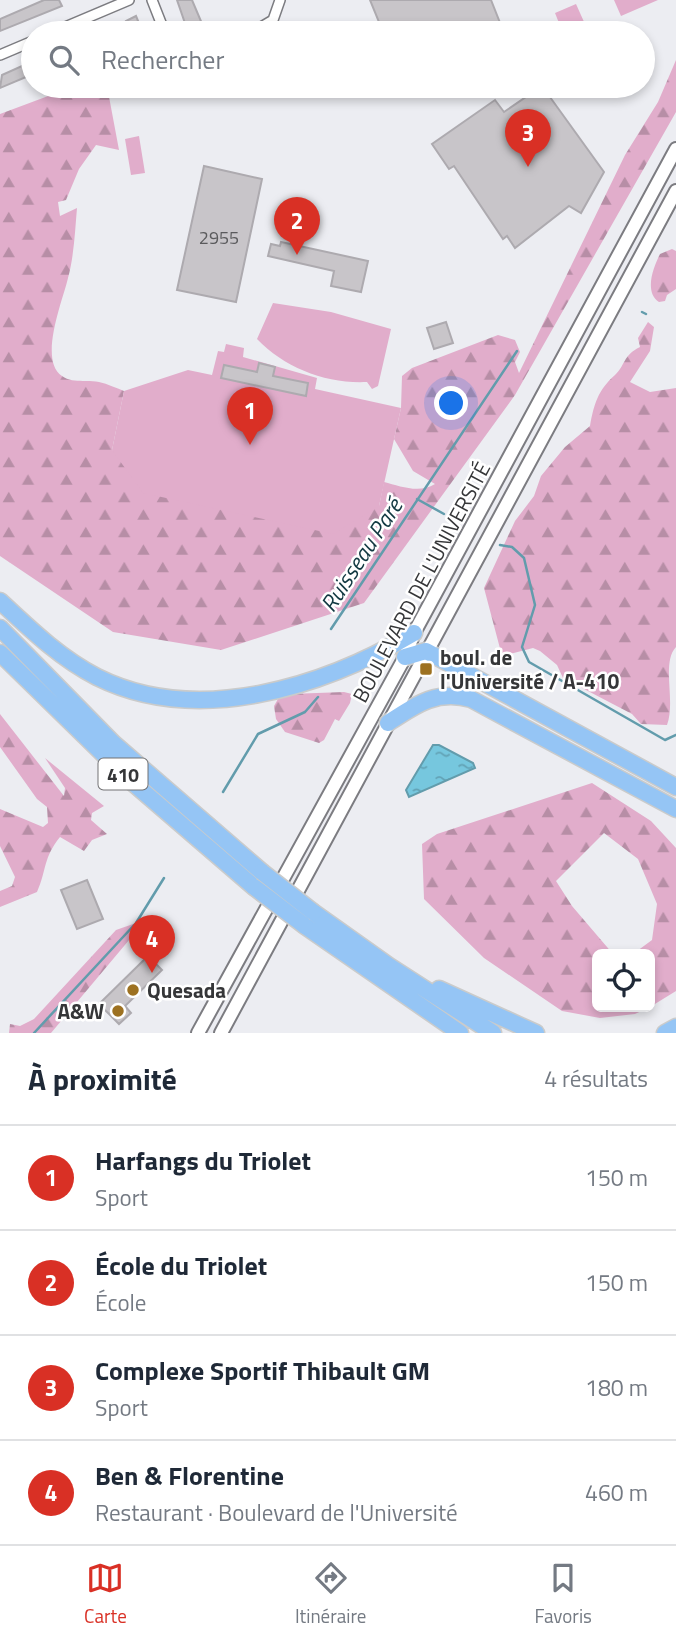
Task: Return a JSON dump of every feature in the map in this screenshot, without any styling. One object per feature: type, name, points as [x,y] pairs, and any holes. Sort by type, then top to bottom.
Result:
[{"type":"highway","points":[[0,601],[55,650],[96,676],[139,692],[185,699],[236,697],[290,685],[360,661],[414,633]]},
{"type":"highway","name":"410","points":[[0,628],[122,751],[305,926],[384,983]]},
{"type":"highway","points":[[405,657],[426,651],[676,788]]},
{"type":"highway","name":"410","points":[[0,653],[126,778],[258,879],[313,912],[389,966],[493,1033]]},
{"type":"highway","points":[[387,723],[428,699],[448,695],[471,699],[676,810]]},
{"type":"highway","points":[[389,966],[536,1033]]},
{"type":"highway","points":[[384,983],[442,1033]]},
{"type":"highway","points":[[384,983],[460,1033]]},
{"type":"highway","points":[[665,1033],[676,1027]]},
{"type":"main road","name":"BOULEVARD DE L'UNIVERSITÉ","points":[[198,1033],[405,657],[414,633],[676,149]]},
{"type":"main road","name":"BOULEVARD DE L'UNIVERSITÉ","points":[[221,1033],[676,191]]},
{"type":"street","points":[[79,21],[129,0]]},
{"type":"street","points":[[152,0],[160,21]]},
{"type":"street","points":[[271,21],[280,0]]},
{"type":"street","points":[[0,55],[21,46]]},
{"type":"green space","points":[[614,0],[658,0],[621,16]]},
{"type":"green space","points":[[576,4],[584,21],[558,21],[555,13]]},
{"type":"green space","points":[[676,60],[676,112],[515,395],[364,603],[221,650],[113,632],[0,556],[0,114],[43,98],[109,98],[119,150],[96,145],[79,169],[66,200],[58,202],[60,216],[77,208],[72,261],[54,329],[52,357],[55,368],[66,378],[99,382],[124,391],[112,450],[379,506],[384,482],[416,489],[435,484],[413,471],[394,439],[401,408],[402,376],[412,368],[498,335],[515,340],[520,352],[515,362],[519,373],[625,155],[658,102]]},
{"type":"green space","points":[[139,136],[145,173],[131,175],[125,139]]},
{"type":"green space","points":[[672,249],[676,251],[676,289],[667,295],[665,301],[659,302],[652,292],[653,273],[660,254]]},
{"type":"green space","points":[[273,303],[331,312],[391,329],[378,386],[372,389],[367,382],[336,380],[307,372],[268,349],[257,339]]},
{"type":"green space","points":[[648,322],[654,327],[650,351],[630,382],[650,392],[676,388],[676,647],[670,663],[667,725],[641,724],[632,714],[563,678],[557,665],[533,648],[502,656],[484,588],[515,521],[534,496],[541,476],[565,447],[590,426],[601,392],[630,353],[640,347],[638,338]]},
{"type":"green space","points":[[226,344],[244,348],[243,357],[317,378],[315,389],[401,408],[379,506],[333,534],[143,493],[112,450],[124,391],[188,370],[212,375],[218,351],[224,352]]},
{"type":"green space","points":[[290,694],[352,694],[350,703],[339,721],[335,719],[324,740],[319,743],[285,732],[276,719],[274,706],[278,699]]},
{"type":"green space","points":[[0,714],[64,796],[65,788],[45,758],[104,806],[92,813],[91,820],[107,834],[92,840],[84,851],[60,837],[48,858],[37,892],[0,907],[0,891],[12,886],[15,877],[0,846],[0,809],[43,827],[48,823],[47,807],[37,799],[0,747]]},
{"type":"green space","points":[[592,783],[651,821],[676,848],[676,991],[655,1004],[655,949],[640,949],[652,940],[657,904],[638,859],[604,833],[556,881],[572,906],[609,949],[592,949],[592,1012],[639,1012],[600,1018],[562,1011],[484,958],[424,899],[422,844],[437,834]]},
{"type":"green space","points":[[136,923],[140,927],[51,1033],[9,1033],[10,1024],[20,1026],[34,1019],[116,930]]},
{"type":"water","points":[[433,745],[439,745],[473,763],[475,768],[409,797],[406,790]]},
{"type":"building","points":[[44,0],[59,0],[62,6],[0,31],[0,19]]},
{"type":"building","points":[[177,0],[192,0],[201,21],[184,21]]},
{"type":"building","points":[[370,0],[491,0],[499,21],[379,21]]},
{"type":"building","points":[[21,66],[21,79],[0,88],[2,75]]},
{"type":"building","points":[[524,98],[551,98],[604,172],[581,213],[569,206],[515,248],[507,236],[503,239],[454,166],[449,169],[432,144],[495,100],[504,112]]},
{"type":"building","points":[[204,166],[262,179],[236,302],[177,290]]},
{"type":"building","points":[[281,242],[368,261],[361,292],[331,286],[334,271],[268,256],[271,244],[280,246]]},
{"type":"building","points":[[446,322],[453,343],[434,349],[427,328]]},
{"type":"building","points":[[259,363],[275,367],[273,376],[308,383],[306,396],[221,378],[224,365],[257,372]]},
{"type":"building","points":[[87,880],[103,919],[77,929],[61,890]]},
{"type":"building","points":[[148,956],[162,970],[125,1006],[131,1013],[119,1024],[99,1004]]},
{"type":"waterway","name":"Ruisseau Paré","points":[[642,312],[646,314]]},
{"type":"waterway","name":"Ruisseau Paré","points":[[331,629],[517,351]]},
{"type":"waterway","name":"Ruisseau Paré","points":[[417,499],[444,514]]},
{"type":"waterway","name":"Ruisseau Paré","points":[[500,545],[512,547],[524,558],[535,605],[522,647],[529,662],[665,740],[676,735]]},
{"type":"waterway","name":"Ruisseau Paré","points":[[223,792],[258,734],[305,712],[318,697]]},
{"type":"waterway","name":"Ruisseau Paré","points":[[34,1033],[136,923],[164,878]]},
{"type":"place","name":"Complexe Sportif Thibault GM","points":[[528,167]]},
{"type":"place","name":"École du Triolet","points":[[297,255]]},
{"type":"place","name":"Harfangs du Triolet","points":[[250,445]]},
{"type":"place","name":"boul. de l'Université / A-410","points":[[426,669]]},
{"type":"place","name":"Ben & Florentine","points":[[152,973]]},
{"type":"place","name":"Quesada","points":[[133,990]]},
{"type":"place","name":"A&W","points":[[118,1011]]}]
